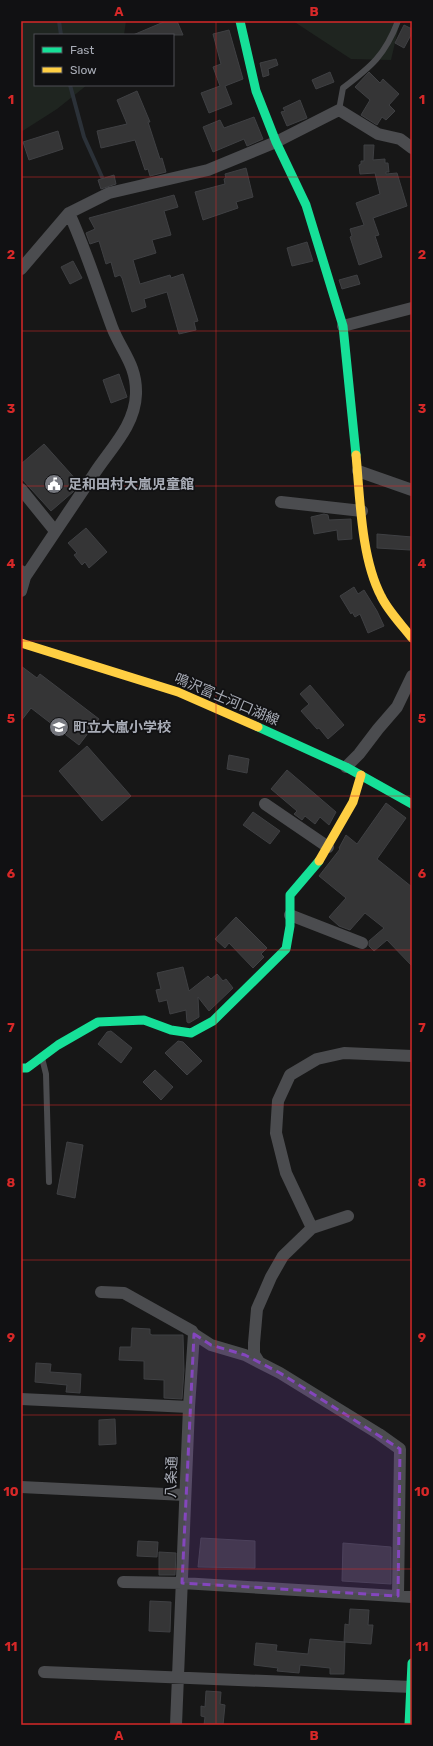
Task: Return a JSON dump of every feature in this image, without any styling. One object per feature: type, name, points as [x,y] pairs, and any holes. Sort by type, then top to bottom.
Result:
[{"type":"street","points":[[240,21],[256,91],[276,142],[306,205],[343,326],[362,511],[371,573],[381,597],[412,638]]},
{"type":"street","points":[[21,269],[69,213],[109,193],[208,170],[276,142],[339,110],[378,134],[400,139],[412,148]]},
{"type":"street","points":[[21,591],[23,574],[56,532],[98,467],[116,444],[130,419],[136,395],[132,366],[113,329],[82,241],[69,213]]},
{"type":"street","points":[[343,326],[412,308]]},
{"type":"street","points":[[358,472],[412,490]]},
{"type":"street","points":[[21,489],[56,532]]},
{"type":"street","points":[[280,502],[362,511]]},
{"type":"street","name":"鳴沢富士河口湖線","points":[[21,643],[178,692],[346,767],[412,804]]},
{"type":"street","points":[[346,767],[359,754],[397,707],[412,676]]},
{"type":"street","points":[[21,1068],[27,1068],[58,1045],[98,1022],[144,1020],[171,1030],[191,1033],[213,1020],[286,949],[290,915],[290,895],[323,856],[353,802],[361,775]]},
{"type":"street","points":[[265,804],[328,847]]},
{"type":"street","points":[[290,915],[362,943]]},
{"type":"street","points":[[312,1228],[286,1173],[276,1133],[278,1101],[290,1074],[317,1059],[344,1053],[412,1056]]},
{"type":"street","points":[[259,1362],[254,1354],[257,1309],[271,1277],[283,1256],[312,1228],[348,1216]]},
{"type":"street","points":[[101,1292],[124,1293],[211,1345],[245,1355],[259,1362],[379,1434],[400,1449],[398,1596]]},
{"type":"street","name":"八条通","points":[[176,1725],[189,1407],[194,1334]]},
{"type":"street","points":[[21,1399],[189,1407]]},
{"type":"street","points":[[21,1488],[185,1495]]},
{"type":"street","points":[[123,1582],[182,1583],[412,1597]]},
{"type":"street","points":[[409,1725],[412,1663]]},
{"type":"street","points":[[44,1672],[411,1687]]},
{"type":"lane","points":[[339,110],[343,88],[370,67],[382,54],[398,21]]},
{"type":"lane","points":[[42,1057],[46,1074],[49,1182]]},
{"type":"highlighted area","points":[[194,1334],[211,1345],[245,1355],[280,1373],[400,1449],[398,1596],[182,1583]]},
{"type":"shaded area","points":[[21,21],[126,21],[124,34],[34,34],[34,86],[86,86],[57,109],[21,132]]},
{"type":"shaded area","points":[[293,21],[400,21],[391,60],[351,59]]},
{"type":"building","points":[[166,21],[177,21],[183,35],[174,34],[135,34]]},
{"type":"building","points":[[404,25],[412,29],[412,33],[404,48],[395,43]]},
{"type":"building","points":[[229,30],[243,79],[225,86],[232,104],[209,113],[201,93],[220,86],[213,67],[221,64],[213,34]]},
{"type":"building","points":[[276,59],[278,65],[268,69],[269,75],[263,77],[260,63]]},
{"type":"building","points":[[330,72],[334,82],[316,89],[312,80]]},
{"type":"building","points":[[369,72],[380,83],[383,79],[399,94],[389,105],[395,111],[386,120],[382,117],[377,125],[361,115],[370,100],[355,87]]},
{"type":"building","points":[[137,91],[150,122],[148,122],[160,159],[162,158],[166,172],[150,176],[148,169],[145,170],[135,140],[101,148],[97,131],[127,124],[117,100]]},
{"type":"building","points":[[300,100],[307,118],[287,126],[281,112],[285,111],[283,108]]},
{"type":"building","points":[[254,117],[263,139],[247,146],[244,139],[213,152],[203,127],[220,120],[224,128]]},
{"type":"building","points":[[58,131],[63,149],[29,160],[23,142]]},
{"type":"building","points":[[364,145],[374,145],[373,160],[385,159],[385,163],[388,163],[389,172],[386,172],[386,174],[397,173],[407,206],[373,218],[379,235],[375,236],[382,257],[359,265],[350,237],[352,236],[350,229],[364,225],[356,203],[380,194],[375,173],[360,174],[359,165],[361,164],[361,161],[364,161]]},
{"type":"building","points":[[246,168],[253,197],[236,202],[238,208],[203,220],[195,192],[225,184],[225,174]]},
{"type":"building","points":[[114,175],[116,184],[101,189],[98,180]]},
{"type":"building","points":[[174,195],[178,207],[164,211],[171,235],[152,240],[156,253],[133,260],[140,284],[170,275],[171,278],[183,274],[198,321],[194,322],[196,330],[179,334],[167,292],[144,299],[146,307],[132,312],[122,278],[120,275],[115,277],[111,262],[106,264],[99,241],[90,244],[86,233],[95,229],[89,218]]},
{"type":"building","points":[[307,242],[313,261],[292,266],[287,248]]},
{"type":"building","points":[[73,261],[82,278],[70,284],[61,267]]},
{"type":"building","points":[[357,275],[360,284],[342,289],[339,280]]},
{"type":"building","points":[[119,374],[127,397],[111,403],[103,380]]},
{"type":"building","points":[[44,444],[79,483],[73,492],[51,511],[21,478],[21,464]]},
{"type":"building","points":[[324,514],[328,515],[329,520],[351,519],[352,539],[338,540],[337,530],[314,534],[311,517]]},
{"type":"building","points":[[86,528],[107,552],[89,568],[85,562],[82,565],[74,555],[77,553],[68,543]]},
{"type":"building","points":[[377,534],[412,537],[412,546],[410,550],[377,548]]},
{"type":"building","points":[[354,587],[358,594],[364,590],[384,626],[368,633],[360,614],[355,617],[352,612],[351,614],[340,596]]},
{"type":"building","points":[[21,666],[37,678],[40,674],[99,719],[79,745],[31,708],[21,721]]},
{"type":"building","points":[[310,685],[344,725],[328,739],[301,711],[309,704],[300,694]]},
{"type":"building","points":[[87,746],[131,796],[102,821],[59,771]]},
{"type":"building","points":[[229,755],[249,759],[247,773],[227,769]]},
{"type":"building","points":[[287,770],[336,812],[329,825],[320,817],[315,824],[305,816],[302,820],[294,814],[297,811],[271,789]]},
{"type":"building","points":[[386,803],[406,818],[377,859],[412,887],[412,966],[387,940],[374,951],[369,946],[369,941],[384,928],[365,913],[350,930],[339,926],[329,917],[346,898],[319,876],[340,849],[339,848],[346,835],[357,844]]},
{"type":"building","points":[[253,812],[280,831],[270,844],[243,825]]},
{"type":"building","points":[[236,917],[267,948],[261,954],[264,957],[253,968],[229,943],[225,948],[215,939]]},
{"type":"building","points":[[183,967],[189,991],[208,976],[211,979],[217,974],[223,981],[226,979],[233,988],[209,1011],[198,997],[199,1017],[189,1023],[187,1022],[186,1010],[170,1014],[167,1000],[159,1002],[156,990],[161,989],[157,973]]},
{"type":"building","points":[[111,1031],[132,1048],[121,1063],[98,1044],[107,1032]]},
{"type":"building","points":[[178,1041],[183,1042],[202,1061],[187,1075],[165,1053]]},
{"type":"building","points":[[155,1070],[173,1087],[161,1100],[143,1082]]},
{"type":"building","points":[[67,1142],[83,1145],[75,1198],[57,1194]]},
{"type":"building","points":[[132,1328],[150,1329],[150,1334],[152,1335],[183,1335],[184,1370],[182,1399],[164,1398],[164,1380],[144,1379],[144,1361],[119,1360],[120,1347],[131,1347]]},
{"type":"building","points":[[36,1363],[51,1364],[50,1372],[81,1374],[80,1393],[66,1392],[67,1385],[35,1382]]},
{"type":"building","points":[[115,1419],[116,1444],[99,1445],[99,1420]]},
{"type":"building","points":[[201,1538],[255,1541],[255,1568],[198,1567]]},
{"type":"building","points":[[138,1541],[158,1542],[157,1557],[137,1556]]},
{"type":"building","points":[[343,1543],[391,1547],[391,1584],[342,1581]]},
{"type":"building","points":[[159,1552],[176,1553],[175,1575],[159,1575]]},
{"type":"building","points":[[150,1601],[171,1602],[170,1632],[149,1631]]},
{"type":"building","points":[[350,1609],[369,1610],[368,1625],[373,1625],[371,1644],[344,1642],[345,1624],[349,1625]]},
{"type":"building","points":[[310,1639],[345,1642],[344,1674],[330,1674],[330,1668],[300,1665],[299,1673],[277,1671],[278,1668],[254,1665],[256,1643],[277,1645],[276,1651],[308,1654]]},
{"type":"building","points":[[206,1691],[221,1692],[220,1704],[225,1705],[223,1725],[204,1725],[205,1717],[201,1716],[201,1706],[205,1707]]},
{"type":"waterway","points":[[59,21],[61,34]]},
{"type":"waterway","points":[[70,86],[84,137],[102,177]]},
{"type":"traffic: fast","points":[[240,21],[256,91],[276,142],[306,205],[343,326],[356,455]]},
{"type":"traffic: fast","points":[[258,727],[346,767],[412,804]]},
{"type":"traffic: fast","points":[[21,1068],[27,1068],[58,1045],[98,1022],[144,1020],[171,1030],[191,1033],[213,1021],[286,949],[290,926],[290,895],[319,861]]},
{"type":"traffic: fast","points":[[409,1725],[412,1663]]},
{"type":"traffic: slow","points":[[356,455],[362,527],[374,581],[387,607],[412,638]]},
{"type":"traffic: slow","points":[[21,643],[178,692],[258,727]]},
{"type":"traffic: slow","points":[[319,861],[353,802],[361,775]]},
{"type":"place","name":"足和田村大嵐児童館","points":[[54,484]]},
{"type":"place","name":"町立大嵐小学校","points":[[59,727]]}]
